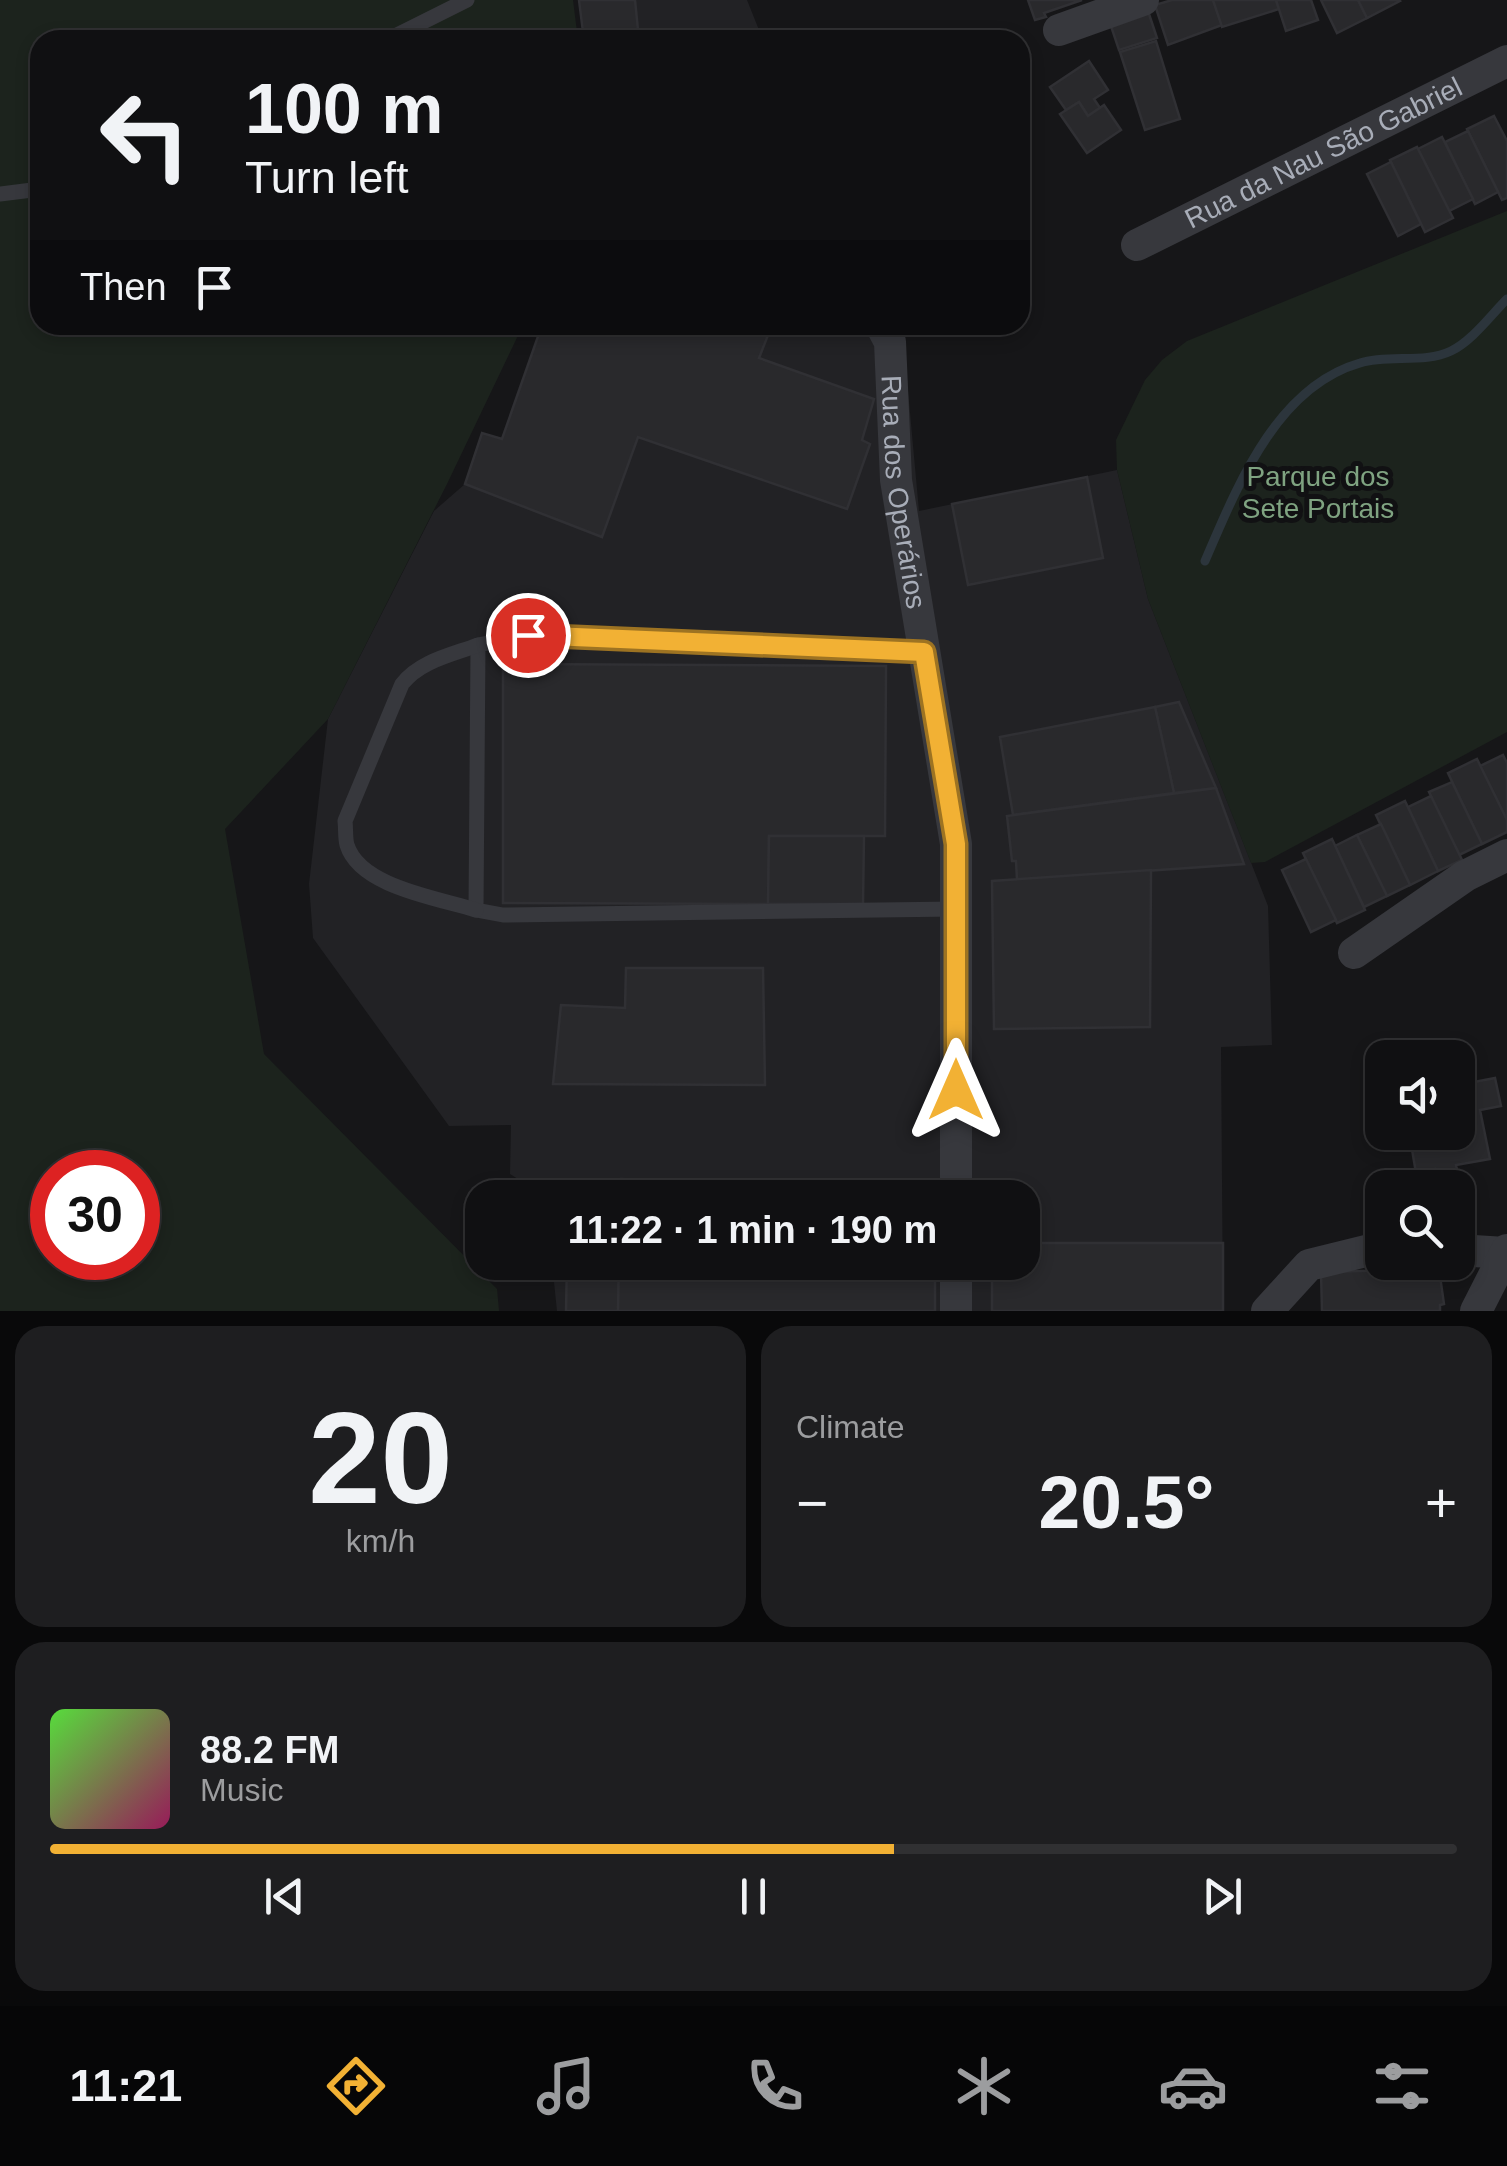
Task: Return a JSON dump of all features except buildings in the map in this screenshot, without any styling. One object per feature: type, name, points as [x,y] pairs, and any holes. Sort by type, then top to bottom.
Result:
[{"type":"street","points":[[1059,30],[1142,0]]},
{"type":"street","name":"Rua da Nau São Gabriel","points":[[1137,244],[1507,62]]},
{"type":"street","name":"Rua dos Operários","points":[[886,335],[890,342],[896,480],[956,844],[956,1180]]},
{"type":"street","points":[[1354,954],[1466,876],[1507,855]]},
{"type":"street","points":[[1475,1250],[1506,1251],[1476,1311]]},
{"type":"street","points":[[1267,1311],[1309,1264],[1365,1251]]},
{"type":"street","points":[[956,1280],[956,1311]]},
{"type":"lane","points":[[407,30],[467,0]]},
{"type":"lane","points":[[0,194],[30,190]]},
{"type":"lane","points":[[924,652],[528,635],[478,645],[425,664],[411,672],[402,684],[346,822],[346,844],[356,863],[375,879],[476,910],[503,914],[956,909]]},
{"type":"lane","points":[[476,910],[478,645]]},
{"type":"shaded area","points":[[579,0],[747,0],[759,30],[583,30]]},
{"type":"shaded area","points":[[539,335],[903,335],[919,511],[1117,470],[1148,599],[1268,906],[1272,1045],[1221,1047],[1223,1311],[557,1311],[554,1280],[1040,1280],[1040,1180],[520,1180],[510,1174],[511,1125],[449,1126],[313,938],[309,884],[328,719],[434,511],[465,484],[482,433],[503,438]]},
{"type":"green space","points":[[0,0],[573,0],[577,30],[30,30],[30,335],[518,335],[328,719],[225,829],[264,1054],[465,1257],[465,1280],[488,1280],[497,1289],[499,1311],[0,1311]]},
{"type":"green space","name":"Parque dos Sete Portais","points":[[1507,211],[1507,732],[1265,862],[1251,863],[1148,599],[1117,470],[1116,440],[1145,380],[1162,360],[1187,341]]},
{"type":"waterway","points":[[1205,561],[1263,443],[1305,394],[1331,375],[1360,363],[1429,357],[1451,351],[1474,334],[1507,299]]},
{"type":"route","points":[[528,635],[924,652],[956,844],[956,1090]]}]
